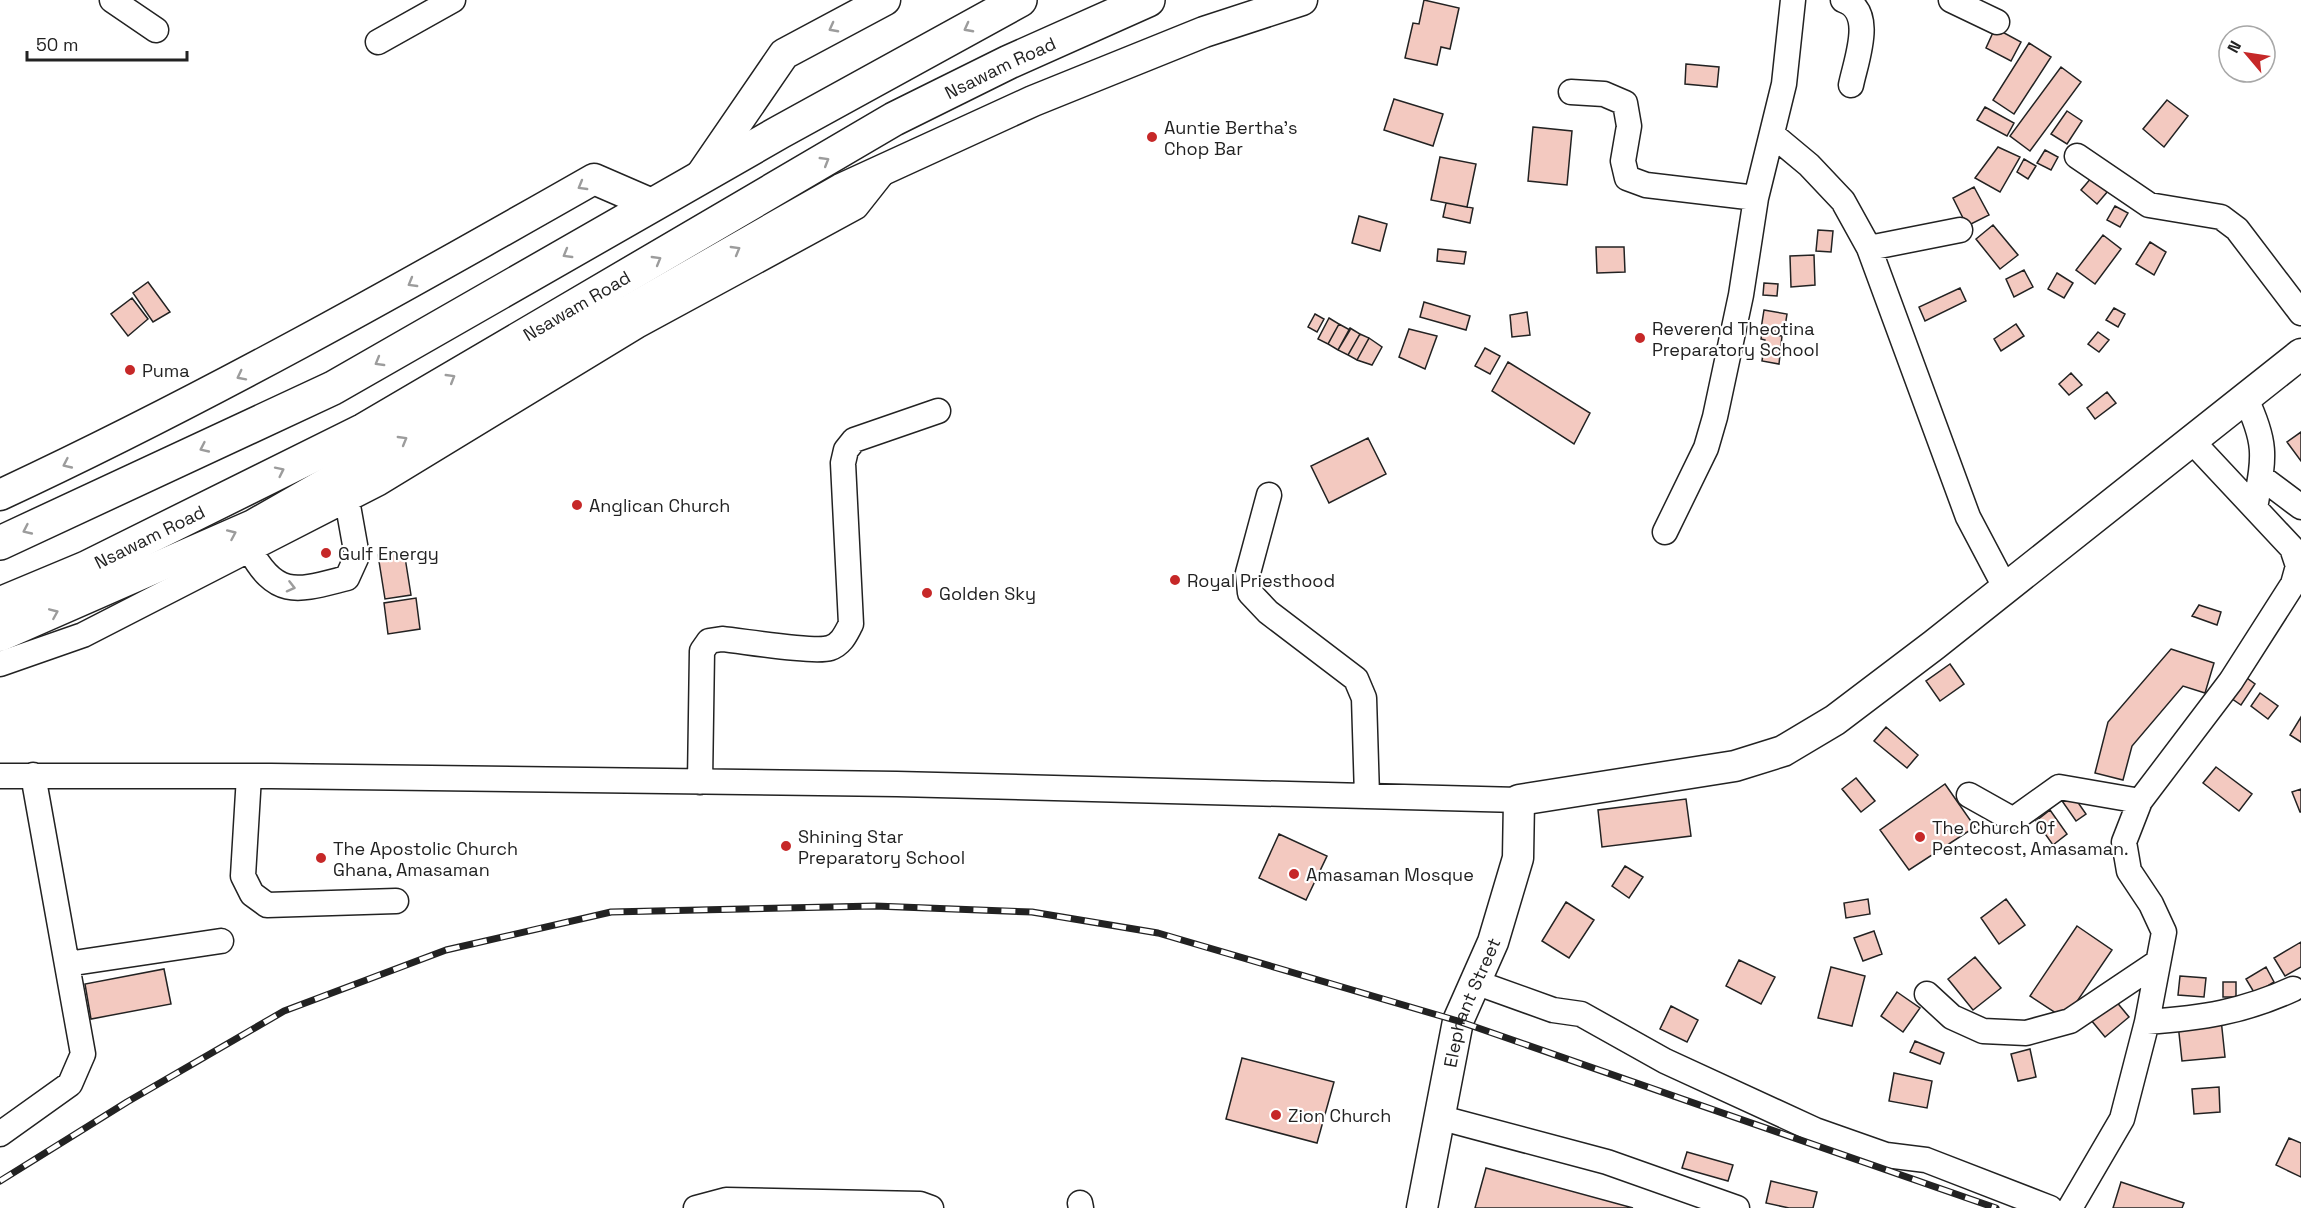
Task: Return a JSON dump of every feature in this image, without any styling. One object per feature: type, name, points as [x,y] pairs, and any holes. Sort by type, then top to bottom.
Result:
[{"type":"highway","points":[[0,543],[333,388],[699,178],[1020,0]]},
{"type":"highway","name":"Nsawam Road","points":[[0,604],[86,568],[364,430],[894,119],[1009,62],[1148,0]]},
{"type":"main road","points":[[699,178],[784,54],[885,0]]},
{"type":"main road","points":[[0,636],[253,525],[841,189],[1044,97],[1204,32],[1302,0]]},
{"type":"main road","points":[[0,495],[81,457],[312,339],[594,179],[654,205]]},
{"type":"main road","points":[[1519,800],[1735,766],[1783,751],[1835,720],[2006,589],[2190,439],[2301,354]]},
{"type":"main road","name":"Elephant Street","points":[[1422,1208],[1458,1022],[1507,904],[1518,858],[1519,800]]},
{"type":"street","points":[[112,0],[156,30]]},
{"type":"street","points":[[378,42],[453,0]]},
{"type":"street","points":[[1665,532],[1706,448],[1714,417],[1741,295],[1756,198],[1784,84],[1793,0]]},
{"type":"street","points":[[1842,0],[1851,3],[1856,8],[1862,28],[1851,85]]},
{"type":"street","points":[[1951,0],[1997,22]]},
{"type":"street","points":[[1570,92],[1604,94],[1624,103],[1629,126],[1623,161],[1627,178],[1646,185],[1756,198]]},
{"type":"street","points":[[1773,135],[1809,165],[1843,201],[1869,248],[1964,507],[2006,589]]},
{"type":"street","points":[[2077,156],[2149,205],[2221,217],[2237,228],[2301,313]]},
{"type":"street","points":[[0,664],[83,635],[379,483],[637,326],[856,207],[888,167]]},
{"type":"street","points":[[1869,248],[1960,230]]},
{"type":"street","points":[[2245,397],[2260,428],[2263,465],[2254,508]]},
{"type":"street","points":[[700,782],[702,651],[709,641],[722,639],[814,648],[830,648],[842,640],[852,624],[843,463],[846,450],[854,440],[938,411]]},
{"type":"street","points":[[2070,1208],[2122,1119],[2147,1022],[2164,932],[2151,904],[2129,871],[2124,842],[2140,801],[2231,681],[2293,584],[2298,566],[2296,548],[2254,508],[2190,439]]},
{"type":"street","points":[[2261,477],[2301,507]]},
{"type":"street","points":[[1269,495],[1248,573],[1250,593],[1268,612],[1356,679],[1364,698],[1367,796]]},
{"type":"street","points":[[250,550],[260,569],[272,580],[286,586],[301,589],[346,578],[357,556],[347,500]]},
{"type":"street","points":[[0,1134],[70,1084],[78,1070],[82,1054],[33,775]]},
{"type":"street","points":[[0,776],[249,776],[700,782],[1519,800]]},
{"type":"street","points":[[249,776],[243,876],[252,894],[267,904],[396,901]]},
{"type":"street","points":[[1969,795],[2010,818],[2017,817],[2059,787],[2140,801]]},
{"type":"street","points":[[67,964],[221,941]]},
{"type":"street","points":[[1927,994],[1952,1017],[1983,1030],[2026,1033],[2070,1021],[2158,962]]},
{"type":"street","points":[[1475,982],[1553,1010],[1581,1014],[1665,1061],[1815,1130],[1886,1155],[1926,1160],[2050,1208]]},
{"type":"street","points":[[2147,1022],[2228,1014],[2253,1007],[2293,989]]},
{"type":"street","points":[[1438,1117],[1607,1162],[1672,1197],[1737,1208]]},
{"type":"street","points":[[696,1208],[727,1204],[920,1204],[931,1208]]},
{"type":"building","points":[[1424,0],[1459,8],[1450,49],[1441,47],[1437,65],[1405,58],[1413,23],[1419,24]]},
{"type":"building","points":[[1995,28],[2021,42],[2011,61],[1986,48]]},
{"type":"building","points":[[2029,43],[2051,57],[2014,114],[1993,100]]},
{"type":"building","points":[[1686,64],[1719,67],[1717,87],[1685,84]]},
{"type":"building","points":[[2061,67],[2081,82],[2030,151],[2010,136]]},
{"type":"building","points":[[1394,99],[1443,114],[1433,146],[1384,130]]},
{"type":"building","points":[[2167,100],[2188,116],[2164,147],[2143,129]]},
{"type":"building","points":[[1985,107],[2014,123],[2007,136],[1977,120]]},
{"type":"building","points":[[2067,111],[2082,121],[2067,144],[2051,134]]},
{"type":"building","points":[[1533,127],[1572,131],[1567,185],[1528,181]]},
{"type":"building","points":[[1998,147],[2020,157],[2000,192],[1975,178]]},
{"type":"building","points":[[2045,150],[2058,157],[2051,170],[2037,163]]},
{"type":"building","points":[[1440,157],[1476,164],[1467,207],[1431,200]]},
{"type":"building","points":[[2024,159],[2036,166],[2028,179],[2017,172]]},
{"type":"building","points":[[2092,177],[2108,191],[2097,204],[2081,190]]},
{"type":"building","points":[[1974,187],[1989,215],[1967,226],[1953,198]]},
{"type":"building","points":[[1446,203],[1473,208],[1470,223],[1443,217]]},
{"type":"building","points":[[2115,206],[2128,213],[2120,227],[2107,220]]},
{"type":"building","points":[[1359,216],[1387,224],[1380,251],[1352,243]]},
{"type":"building","points":[[1993,225],[2018,255],[2000,269],[1976,239]]},
{"type":"building","points":[[1818,230],[1833,231],[1831,252],[1816,251]]},
{"type":"building","points":[[2103,235],[2121,249],[2095,284],[2076,270]]},
{"type":"building","points":[[2150,242],[2166,252],[2154,275],[2136,264]]},
{"type":"building","points":[[1596,247],[1624,247],[1625,272],[1597,273]]},
{"type":"building","points":[[1438,249],[1466,252],[1464,264],[1437,261]]},
{"type":"building","points":[[1814,255],[1815,285],[1791,287],[1790,256]]},
{"type":"building","points":[[2024,270],[2033,287],[2014,297],[2006,279]]},
{"type":"building","points":[[2057,273],[2073,283],[2064,298],[2048,289]]},
{"type":"building","points":[[148,282],[170,312],[153,322],[133,293]]},
{"type":"building","points":[[1764,283],[1778,284],[1777,296],[1763,295]]},
{"type":"building","points":[[1960,288],[1966,301],[1925,321],[1919,307]]},
{"type":"building","points":[[132,298],[148,319],[128,336],[111,314]]},
{"type":"building","points":[[1424,302],[1470,316],[1466,330],[1420,317]]},
{"type":"building","points":[[2114,308],[2125,314],[2118,327],[2106,320]]},
{"type":"building","points":[[1764,310],[1787,314],[1784,333],[1761,329]]},
{"type":"building","points":[[1527,312],[1530,335],[1512,337],[1510,315]]},
{"type":"building","points":[[1315,314],[1324,319],[1317,332],[1308,327]]},
{"type":"building","points":[[1329,318],[1339,324],[1328,344],[1318,339]]},
{"type":"building","points":[[1339,324],[1350,330],[1338,350],[1328,344]]},
{"type":"building","points":[[2016,324],[2024,336],[2001,351],[1994,339]]},
{"type":"building","points":[[1350,328],[1360,334],[1348,355],[1338,350]]},
{"type":"building","points":[[1409,329],[1437,336],[1425,369],[1399,357]]},
{"type":"building","points":[[2098,332],[2109,340],[2099,352],[2088,344]]},
{"type":"building","points":[[1762,333],[1782,336],[1779,364],[1762,361],[1765,340],[1761,339]]},
{"type":"building","points":[[1360,334],[1369,338],[1357,360],[1348,355]]},
{"type":"building","points":[[1369,338],[1382,347],[1372,365],[1357,360]]},
{"type":"building","points":[[1485,348],[1500,356],[1490,374],[1475,366]]},
{"type":"building","points":[[1508,362],[1590,413],[1574,444],[1492,391]]},
{"type":"building","points":[[2071,373],[2082,385],[2069,395],[2059,384]]},
{"type":"building","points":[[2107,392],[2116,403],[2095,419],[2087,408]]},
{"type":"building","points":[[2301,432],[2301,461],[2287,442]]},
{"type":"building","points":[[1368,438],[1386,474],[1329,503],[1311,466]]},
{"type":"building","points":[[404,551],[411,595],[385,599],[378,555]]},
{"type":"building","points":[[416,598],[420,629],[388,634],[384,603]]},
{"type":"building","points":[[2199,605],[2221,612],[2217,625],[2192,616]]},
{"type":"building","points":[[2171,649],[2214,663],[2205,693],[2183,686],[2132,746],[2123,780],[2095,773],[2108,722]]},
{"type":"building","points":[[1950,664],[1964,684],[1940,701],[1926,681]]},
{"type":"building","points":[[2240,673],[2255,684],[2241,705],[2225,694]]},
{"type":"building","points":[[2260,693],[2278,706],[2268,719],[2251,706]]},
{"type":"building","points":[[2301,717],[2301,742],[2290,735]]},
{"type":"building","points":[[1886,727],[1918,755],[1907,768],[1874,741]]},
{"type":"building","points":[[2216,767],[2252,794],[2239,811],[2203,783]]},
{"type":"building","points":[[1856,778],[1875,801],[1861,812],[1842,789]]},
{"type":"building","points":[[1945,784],[1975,827],[1909,870],[1880,830]]},
{"type":"building","points":[[2301,789],[2301,812],[2300,812],[2292,792]]},
{"type":"building","points":[[2070,791],[2086,814],[2076,821],[2060,798]]},
{"type":"building","points":[[1686,799],[1691,836],[1602,847],[1598,810]]},
{"type":"building","points":[[2050,810],[2067,834],[2053,845],[2036,821]]},
{"type":"building","points":[[1279,834],[1327,856],[1306,900],[1259,878]]},
{"type":"building","points":[[1625,866],[1643,877],[1629,898],[1612,886]]},
{"type":"building","points":[[1868,899],[1870,914],[1846,918],[1844,903]]},
{"type":"building","points":[[2006,899],[2025,925],[1999,944],[1981,918]]},
{"type":"building","points":[[1566,902],[1594,920],[1569,958],[1542,941]]},
{"type":"building","points":[[2077,926],[2112,950],[2065,1019],[2030,996]]},
{"type":"building","points":[[1874,931],[1882,954],[1863,961],[1854,938]]},
{"type":"building","points":[[2301,942],[2301,967],[2285,976],[2274,958]]},
{"type":"building","points":[[1975,957],[2001,988],[1973,1010],[1948,979]]},
{"type":"building","points":[[1739,960],[1775,977],[1761,1004],[1726,986]]},
{"type":"building","points":[[1831,967],[1865,976],[1852,1026],[1818,1018]]},
{"type":"building","points":[[2266,967],[2274,982],[2255,994],[2246,979]]},
{"type":"building","points":[[164,969],[171,1004],[91,1019],[85,984]]},
{"type":"building","points":[[2180,976],[2206,978],[2204,997],[2178,995]]},
{"type":"building","points":[[2223,982],[2236,982],[2236,997],[2223,997]]},
{"type":"building","points":[[1897,992],[1920,1008],[1903,1032],[1881,1016]]},
{"type":"building","points":[[2115,1000],[2129,1017],[2105,1037],[2091,1020]]},
{"type":"building","points":[[1671,1006],[1698,1020],[1687,1042],[1660,1029]]},
{"type":"building","points":[[2221,1019],[2225,1057],[2182,1061],[2178,1024]]},
{"type":"building","points":[[1915,1041],[1944,1053],[1940,1064],[1910,1052]]},
{"type":"building","points":[[2030,1049],[2036,1077],[2018,1081],[2011,1054]]},
{"type":"building","points":[[1242,1058],[1334,1082],[1317,1143],[1226,1119]]},
{"type":"building","points":[[1894,1073],[1932,1081],[1927,1108],[1889,1101]]},
{"type":"building","points":[[2219,1087],[2220,1112],[2194,1114],[2192,1089]]},
{"type":"building","points":[[2289,1138],[2301,1143],[2301,1177],[2276,1165]]},
{"type":"building","points":[[1687,1152],[1733,1165],[1728,1181],[1682,1168]]},
{"type":"building","points":[[1486,1168],[1633,1208],[1475,1208]]},
{"type":"building","points":[[1771,1181],[1817,1192],[1813,1208],[1789,1208],[1766,1203]]},
{"type":"building","points":[[2121,1182],[2184,1203],[2182,1208],[2113,1208]]},
{"type":"railway","points":[[0,1181],[127,1102],[284,1011],[446,950],[611,912],[875,906],[1032,912],[1158,933],[1458,1021],[1996,1208]]},
{"type":"place","name":"Auntie Bertha's Chop Bar","points":[[1152,137]]},
{"type":"place","name":"Reverend Theotina Preparatory School","points":[[1640,338]]},
{"type":"place","name":"Puma","points":[[130,370]]},
{"type":"place","name":"Anglican Church","points":[[577,505]]},
{"type":"place","name":"Gulf Energy","points":[[326,553]]},
{"type":"place","name":"Royal Priesthood","points":[[1175,580]]},
{"type":"place","name":"Golden Sky","points":[[927,593]]},
{"type":"place","name":"The Church Of Pentecost, Amasaman.","points":[[1920,837]]},
{"type":"place","name":"Shining Star Preparatory School","points":[[786,846]]},
{"type":"place","name":"The Apostolic Church Ghana, Amasaman","points":[[321,858]]},
{"type":"place","name":"Amasaman Mosque","points":[[1294,874]]},
{"type":"place","name":"Zion Church","points":[[1276,1115]]}]
